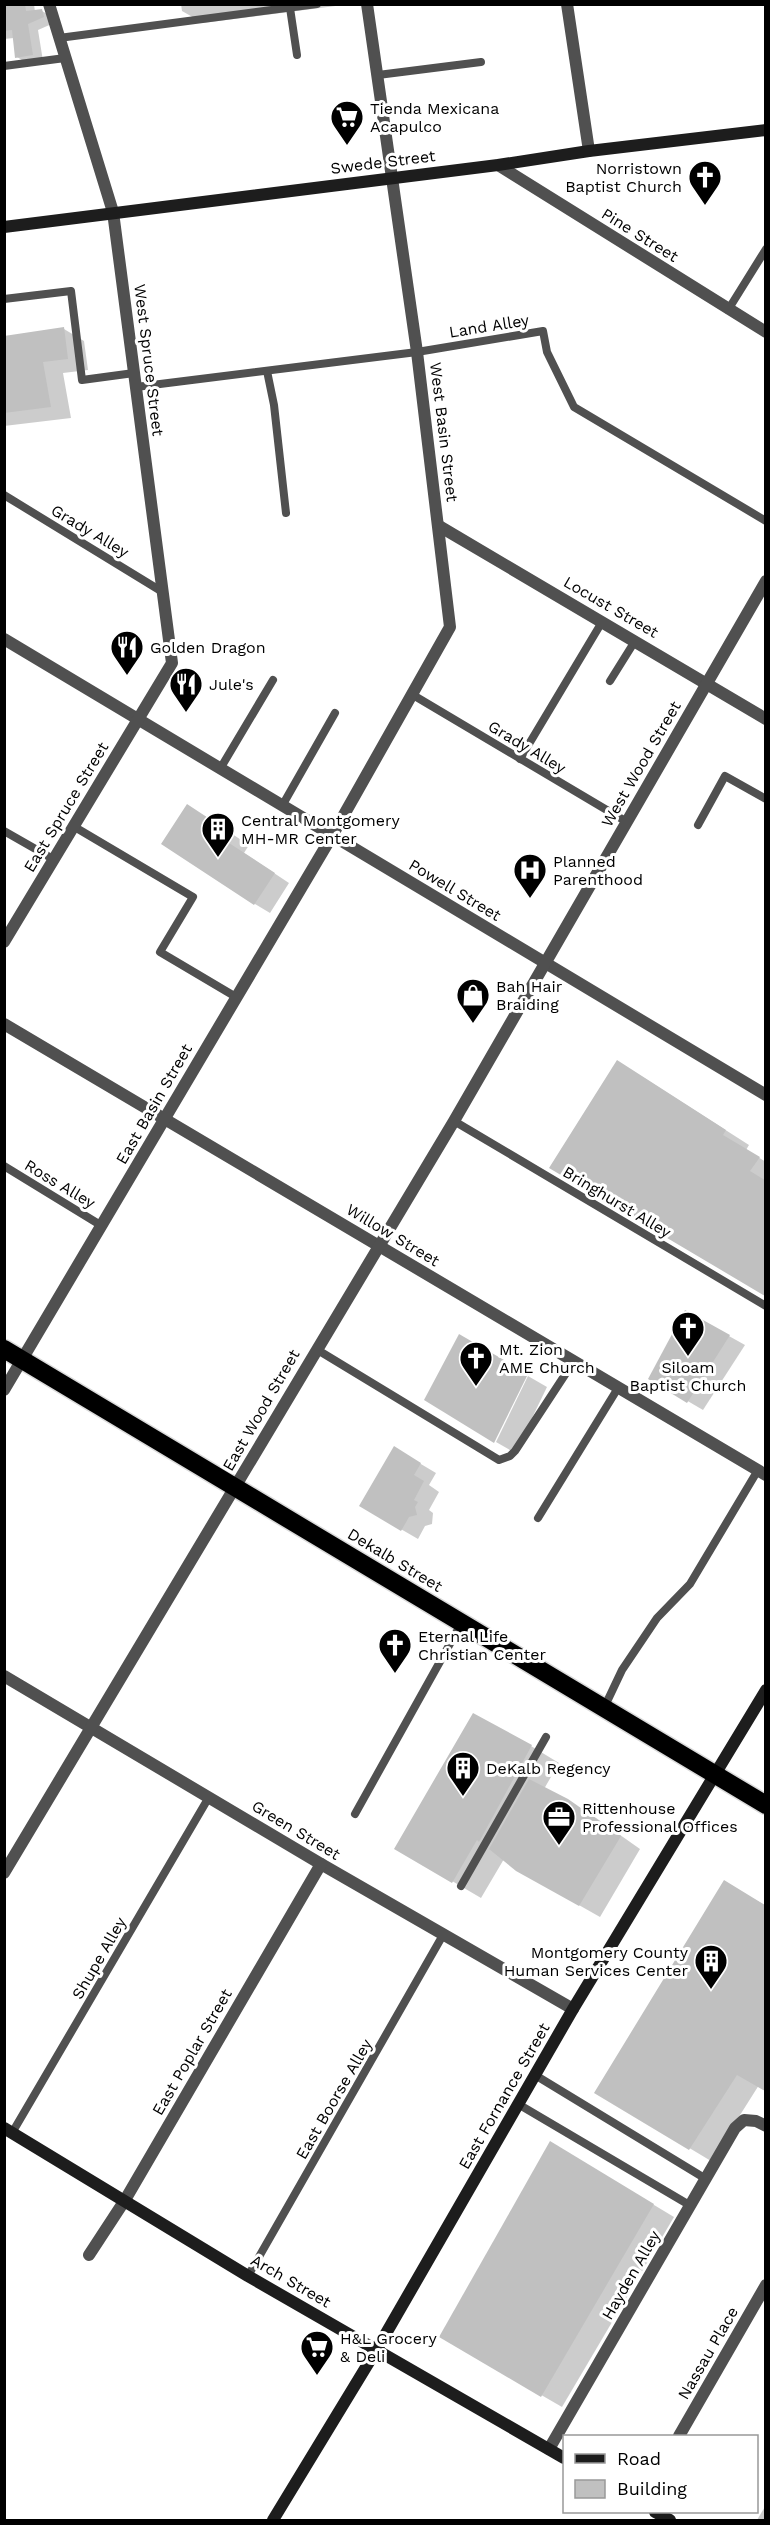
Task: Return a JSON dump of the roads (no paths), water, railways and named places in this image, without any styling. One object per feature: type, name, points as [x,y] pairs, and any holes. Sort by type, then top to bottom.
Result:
[{"type":"highway","name":"Dekalb Street","points":[[4,1349],[765,1804]]},
{"type":"street","name":"West Spruce Street","points":[[49,4],[113,212],[172,663],[137,719]]},
{"type":"street","name":"West Basin Street","points":[[332,836],[450,627],[417,352],[367,4]]},
{"type":"street","points":[[567,4],[589,151]]},
{"type":"street","name":"Swede Street","points":[[4,227],[765,130]]},
{"type":"street","name":"Pine Street","points":[[498,165],[765,332]]},
{"type":"street","name":"Locust Street","points":[[439,526],[765,719]]},
{"type":"street","name":"West Wood Street","points":[[544,963],[765,581]]},
{"type":"street","name":"Powell Street","points":[[4,639],[765,1095]]},
{"type":"street","name":"East Spruce Street","points":[[4,942],[137,719]]},
{"type":"street","name":"East Basin Street","points":[[4,1389],[332,836]]},
{"type":"street","name":"East Wood Street","points":[[4,1873],[454,1121],[544,963]]},
{"type":"street","name":"Willow Street","points":[[4,1024],[165,1117],[378,1246],[762,1472]]},
{"type":"street","name":"Green Street","points":[[4,1676],[321,1864],[573,2009]]},
{"type":"street","name":"East Fornance Street","points":[[273,2520],[377,2349],[573,2009],[765,1690]]},
{"type":"street","name":"East Poplar Street","points":[[89,2255],[125,2200],[321,1864]]},
{"type":"street","name":"Hayden Alley","points":[[549,2449],[735,2128],[744,2120],[756,2121],[765,2126]]},
{"type":"street","name":"Arch Street","points":[[8,2130],[248,2276],[563,2457]]},
{"type":"street","name":"Nassau Place","points":[[680,2435],[765,2285]]},
{"type":"lane","points":[[59,38],[317,4]]},
{"type":"lane","points":[[290,8],[297,55]]},
{"type":"lane","points":[[4,66],[65,58]]},
{"type":"lane","points":[[378,75],[480,62]]},
{"type":"lane","points":[[728,310],[765,249]]},
{"type":"lane","points":[[4,299],[71,291],[82,380],[134,373]]},
{"type":"lane","name":"Land Alley","points":[[136,387],[417,352],[543,331],[547,352],[574,407],[765,521]]},
{"type":"lane","points":[[267,371],[274,405],[286,513]]},
{"type":"lane","name":"Grady Alley","points":[[4,495],[161,591]]},
{"type":"lane","points":[[520,759],[602,622]]},
{"type":"lane","points":[[610,681],[635,641]]},
{"type":"lane","points":[[220,769],[273,680]]},
{"type":"lane","name":"Grady Alley","points":[[412,695],[627,822]]},
{"type":"lane","points":[[282,806],[335,713]]},
{"type":"lane","points":[[698,825],[725,776],[765,799]]},
{"type":"lane","points":[[73,826],[193,897],[160,952],[236,997]]},
{"type":"lane","points":[[4,831],[53,860]]},
{"type":"lane","name":"Bringhurst Alley","points":[[454,1121],[765,1306]]},
{"type":"lane","name":"Ross Alley","points":[[4,1166],[102,1226]]},
{"type":"lane","points":[[316,1349],[499,1460],[510,1456],[515,1451],[574,1362]]},
{"type":"lane","points":[[538,1518],[618,1388]]},
{"type":"lane","points":[[604,1708],[622,1670],[657,1618],[690,1584],[762,1472]]},
{"type":"lane","points":[[355,1814],[462,1622]]},
{"type":"lane","points":[[461,1886],[546,1737]]},
{"type":"lane","name":"Shupe Alley","points":[[8,2130],[209,1797]]},
{"type":"lane","name":"East Boorse Alley","points":[[248,2276],[443,1935]]},
{"type":"lane","points":[[535,2075],[706,2179]]},
{"type":"lane","points":[[519,2104],[691,2206]]},
{"type":"place","name":"Tienda Mexicana Acapulco","points":[[347,146]]},
{"type":"place","name":"Norristown Baptist Church","points":[[705,206]]},
{"type":"place","name":"Golden Dragon","points":[[127,676]]},
{"type":"place","name":"Jule's","points":[[186,713]]},
{"type":"place","name":"Central Montgomery MH-MR Center","points":[[218,858]]},
{"type":"place","name":"Planned Parenthood","points":[[530,899]]},
{"type":"place","name":"Bah Hair Braiding","points":[[473,1024]]},
{"type":"place","name":"Siloam Baptist Church","points":[[688,1357]]},
{"type":"place","name":"Mt. Zion AME Church","points":[[476,1387]]},
{"type":"place","name":"Eternal Life Christian Center","points":[[395,1674]]},
{"type":"place","name":"DeKalb Regency","points":[[463,1797]]},
{"type":"place","name":"Rittenhouse Professional Offices","points":[[559,1846]]},
{"type":"place","name":"Montgomery County Human Services Center","points":[[711,1990]]},
{"type":"place","name":"H&L Grocery & Deli","points":[[317,2376]]}]
